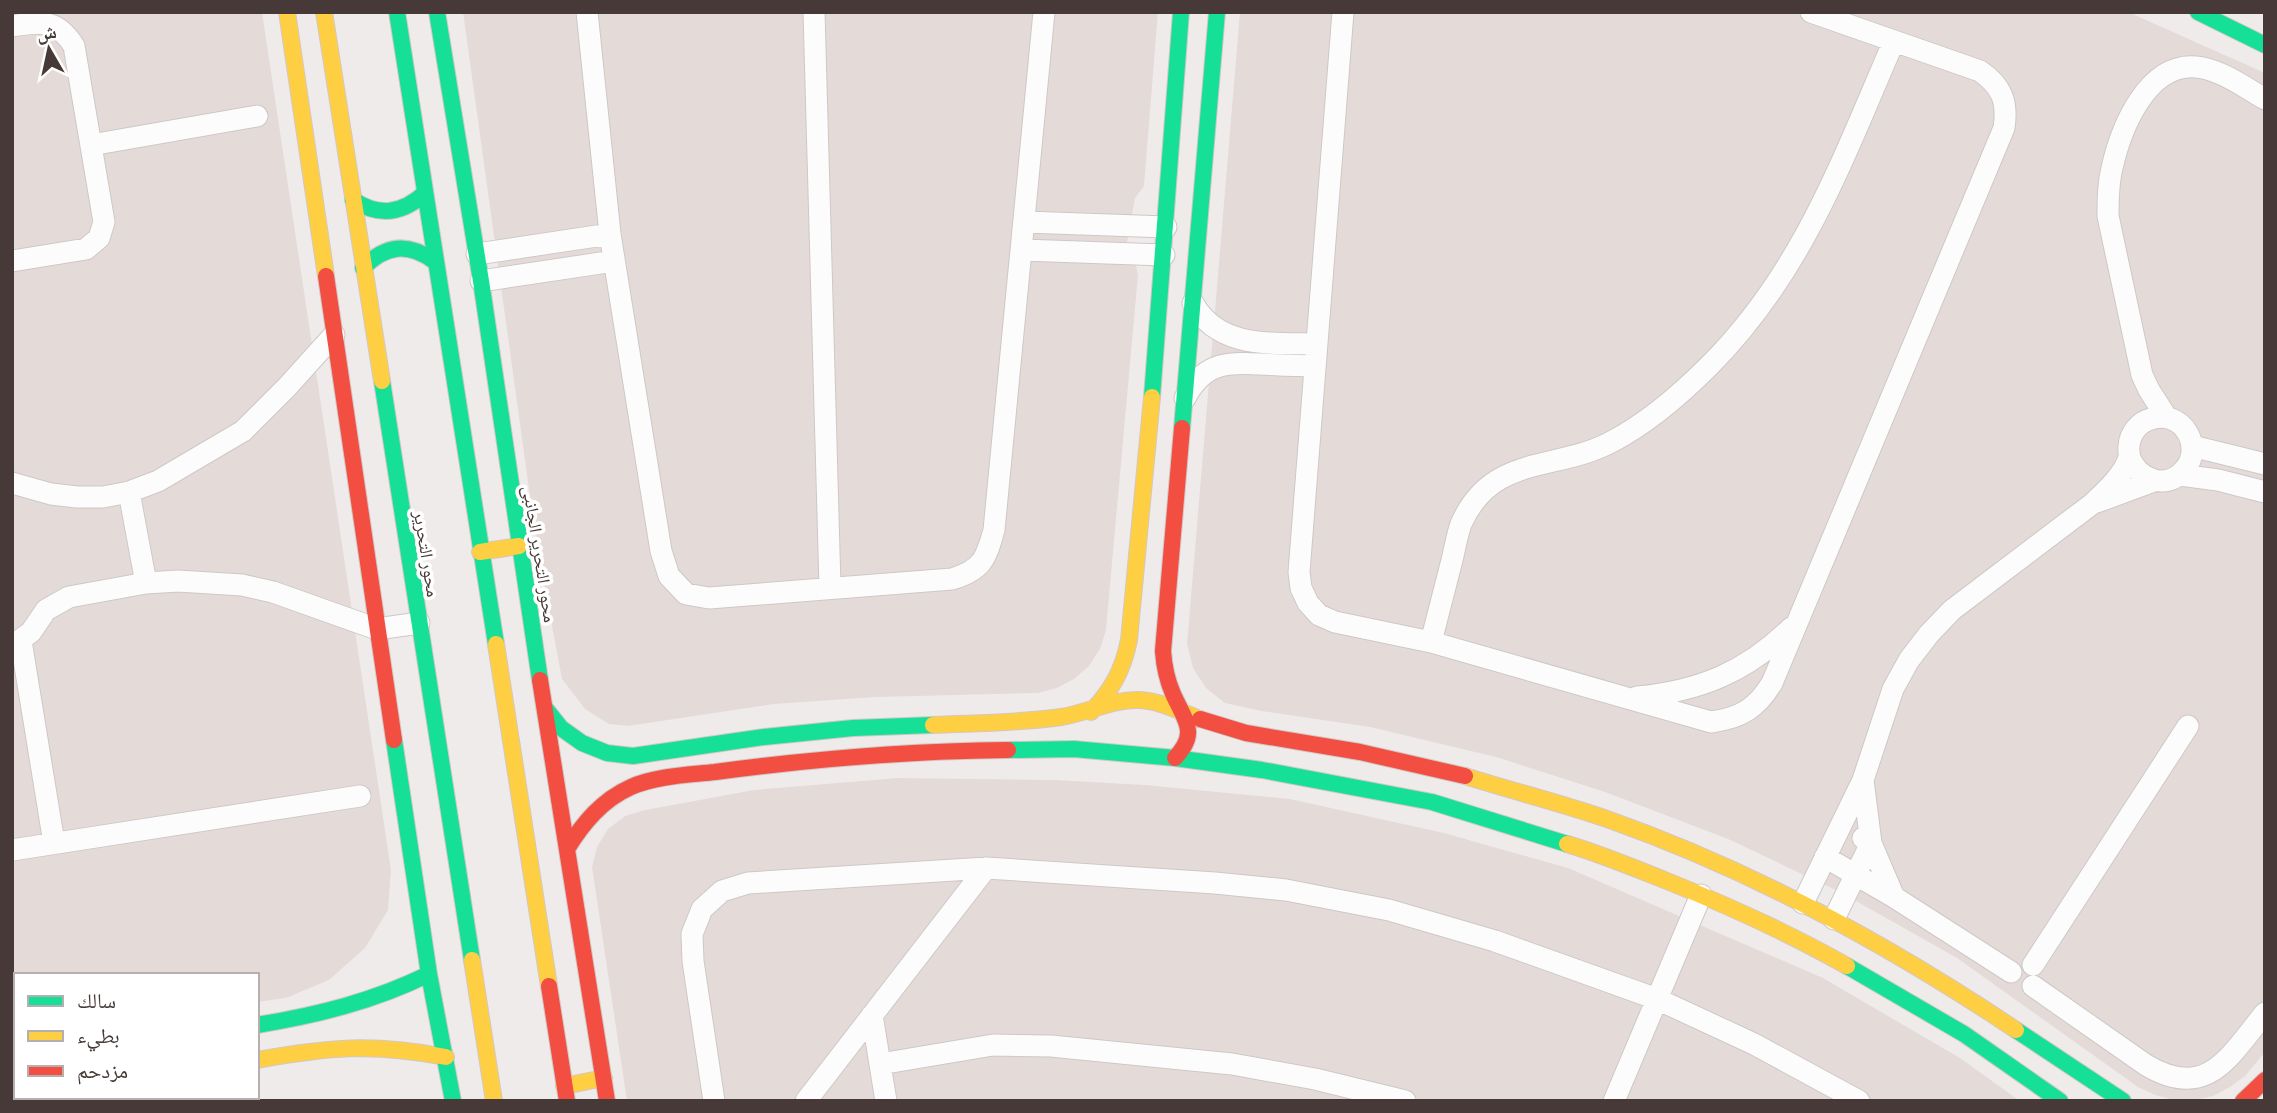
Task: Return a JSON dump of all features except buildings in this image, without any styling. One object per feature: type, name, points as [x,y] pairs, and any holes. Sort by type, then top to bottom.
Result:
[{"type":"street","points":[[287,12],[429,974],[453,1101]]},
{"type":"street","name":"محور التحرير","points":[[324,12],[494,1101]]},
{"type":"street","points":[[397,12],[566,1093],[604,1078]]},
{"type":"street","name":"محور التحرير الجانبى","points":[[437,12],[477,254],[519,545],[607,1101]]},
{"type":"street","points":[[587,12],[610,234],[661,551],[669,576],[686,594],[709,598],[952,579],[971,573],[987,556],[994,530],[1044,12]]},
{"type":"street","points":[[814,12],[830,587]]},
{"type":"street","points":[[1093,750],[1084,730],[1086,717],[1108,696],[1120,676],[1132,626],[1164,255],[1181,12]]},
{"type":"street","points":[[1175,758],[1188,742],[1188,722],[1165,670],[1163,651],[1217,12]]},
{"type":"street","points":[[1353,12],[1343,22],[1299,572],[1301,588],[1308,603],[1327,619],[1431,642],[1711,722],[1730,720],[1748,712],[1762,699],[1772,683],[2004,128],[2007,111],[2003,95],[1994,81],[1980,71],[1811,12]]},
{"type":"street","points":[[2198,12],[2265,45]]},
{"type":"street","points":[[12,26],[42,22],[56,26],[74,46],[104,222],[99,238],[86,249],[12,261]]},
{"type":"street","points":[[1431,642],[1461,524],[1485,488],[1503,475],[1573,458],[1612,442],[1647,420],[1709,366],[1760,307],[1801,247],[1823,204],[1894,41]]},
{"type":"street","points":[[2092,504],[2154,481],[2166,481],[2180,475],[2187,467],[2193,446],[2184,428],[2167,418],[2148,390],[2142,375],[2108,216],[2111,169],[2119,146],[2138,102],[2148,88],[2161,76],[2177,69],[2194,67],[2211,70],[2265,99]]},
{"type":"street","points":[[91,145],[257,116]]},
{"type":"street","points":[[353,200],[376,213],[390,214],[404,210],[425,193]]},
{"type":"street","points":[[1025,222],[1166,227]]},
{"type":"street","points":[[477,254],[610,234]]},
{"type":"street","points":[[363,268],[372,257],[383,250],[397,247],[410,247],[424,252],[434,261]]},
{"type":"street","points":[[1022,250],[1164,255]]},
{"type":"street","points":[[481,281],[614,261]]},
{"type":"street","points":[[1193,303],[1206,322],[1226,335],[1258,342],[1317,344]]},
{"type":"street","points":[[12,483],[77,498],[129,492],[158,481],[243,430],[334,335]]},
{"type":"street","points":[[1184,400],[1200,377],[1224,364],[1238,362],[1315,366]]},
{"type":"street","points":[[1803,903],[1863,780],[1893,689],[1909,660],[1952,610],[2092,504],[2119,474],[2129,456],[2130,438],[2140,412],[2142,375]]},
{"type":"street","points":[[2134,430],[2149,419],[2167,418]]},
{"type":"street","points":[[2193,446],[2265,464]]},
{"type":"street","points":[[2129,456],[2138,472],[2154,481]]},
{"type":"street","points":[[2180,475],[2218,480],[2265,492]]},
{"type":"street","points":[[129,492],[146,583]]},
{"type":"street","points":[[480,552],[519,545]]},
{"type":"street","points":[[54,843],[16,644],[31,632],[46,610],[57,602],[69,597],[146,583],[178,581],[242,585],[273,592],[377,629],[419,623]]},
{"type":"street","points":[[1625,699],[1680,692],[1732,673],[1766,650],[1798,621]]},
{"type":"street","points":[[545,708],[561,728],[582,743],[607,753],[633,756],[764,737],[853,728],[1025,721],[1092,711],[1114,703],[1138,700],[1161,704],[1220,727],[1246,733],[1360,752],[1440,769],[1607,819],[1717,863],[1803,903],[1985,1009],[2123,1101]]},
{"type":"street","points":[[1825,857],[1894,897],[2011,972],[2013,983],[2022,988],[2033,976],[2188,726]]},
{"type":"street","points":[[567,849],[583,823],[606,802],[632,786],[662,779],[773,764],[970,750],[1093,750],[1262,770],[1432,802],[1594,852],[1701,895],[1794,936],[1964,1034],[2060,1101]]},
{"type":"street","points":[[659,751],[662,779]]},
{"type":"street","points":[[1863,780],[1871,843],[1894,897]]},
{"type":"street","points":[[12,850],[360,796]]},
{"type":"street","points":[[1841,824],[1871,843]]},
{"type":"street","points":[[1834,919],[1871,843]]},
{"type":"street","points":[[806,1101],[986,868]]},
{"type":"street","points":[[714,1101],[692,961],[692,934],[702,909],[722,891],[748,883],[986,868],[1286,890],[1376,908],[1495,941],[1657,999],[1754,1044],[1859,1101]]},
{"type":"street","points":[[1614,1101],[1701,895]]},
{"type":"street","points":[[259,1025],[351,1007],[429,974]]},
{"type":"street","points":[[2033,976],[2147,1065],[2163,1075],[2182,1079],[2201,1077],[2218,1069],[2265,1013]]},
{"type":"street","points":[[872,1015],[886,1101]]},
{"type":"street","points":[[880,1064],[993,1045],[1051,1046],[1232,1064],[1315,1079],[1405,1101]]},
{"type":"street","points":[[259,1060],[342,1047],[388,1048],[446,1057]]},
{"type":"street","points":[[2243,1101],[2265,1080]]},
{"type":"shaded area","points":[[12,12],[262,12],[391,870],[388,910],[365,948],[329,980],[286,998],[259,1002],[259,973],[14,973],[12,1039]]},
{"type":"shaded area","points":[[463,12],[1158,12],[1144,186],[1135,198],[1125,254],[1135,261],[1138,275],[1106,630],[1100,649],[1089,666],[1074,679],[1057,688],[1038,693],[876,697],[774,704],[628,726],[609,724],[585,709],[562,679],[537,547]]},
{"type":"shaded area","points":[[1240,12],[2128,12],[2265,73],[2265,1052],[2245,1076],[2213,1096],[2174,1100],[2155,1095],[2138,1087],[1957,958],[1840,892],[1728,839],[1605,792],[1496,757],[1370,727],[1225,703],[1206,688],[1193,668],[1187,644]]},
{"type":"shaded area","points":[[898,778],[1055,780],[1145,785],[1290,799],[1444,833],[1568,868],[1823,978],[1960,1058],[2020,1101],[627,1101],[592,867],[597,847],[608,829],[625,816],[645,810],[754,790]]},
{"type":"traffic: fast","points":[[397,12],[496,644]]},
{"type":"traffic: fast","points":[[437,12],[481,281],[540,680]]},
{"type":"traffic: fast","points":[[1152,397],[1181,12]]},
{"type":"traffic: fast","points":[[1182,428],[1217,12]]},
{"type":"traffic: fast","points":[[2198,12],[2265,45]]},
{"type":"traffic: fast","points":[[353,200],[372,209],[390,211],[408,205],[425,193]]},
{"type":"traffic: fast","points":[[363,268],[371,260],[397,249],[415,251],[434,261]]},
{"type":"traffic: fast","points":[[382,381],[472,960]]},
{"type":"traffic: fast","points":[[545,708],[561,728],[582,743],[607,753],[633,756],[764,737],[853,728],[933,725]]},
{"type":"traffic: fast","points":[[394,740],[429,974],[453,1101]]},
{"type":"traffic: fast","points":[[1008,750],[1074,749],[1175,758],[1262,770],[1432,802],[1567,844]]},
{"type":"traffic: fast","points":[[1847,966],[1964,1034],[2060,1101]]},
{"type":"traffic: fast","points":[[259,1025],[345,1006],[388,992],[429,974]]},
{"type":"traffic: fast","points":[[2016,1030],[2123,1101]]},
{"type":"traffic: slow","points":[[287,12],[326,276]]},
{"type":"traffic: slow","points":[[324,12],[382,381]]},
{"type":"traffic: slow","points":[[1091,712],[1116,679],[1129,640],[1152,397]]},
{"type":"traffic: slow","points":[[480,552],[519,546]]},
{"type":"traffic: slow","points":[[496,644],[549,986]]},
{"type":"traffic: slow","points":[[933,725],[1045,719],[1129,700],[1163,705],[1200,719]]},
{"type":"traffic: slow","points":[[1465,776],[1607,819],[1661,839],[1767,886],[1869,939],[2016,1030]]},
{"type":"traffic: slow","points":[[1567,844],[1713,900],[1781,931],[1847,966]]},
{"type":"traffic: slow","points":[[472,960],[494,1101]]},
{"type":"traffic: slow","points":[[259,1060],[351,1048],[396,1050],[446,1057]]},
{"type":"traffic: slow","points":[[564,1086],[604,1078]]},
{"type":"traffic: jam","points":[[326,276],[394,740]]},
{"type":"traffic: jam","points":[[1175,758],[1186,741],[1188,726],[1169,683],[1163,651],[1182,428]]},
{"type":"traffic: jam","points":[[540,680],[607,1101]]},
{"type":"traffic: jam","points":[[1200,719],[1246,733],[1360,752],[1465,776]]},
{"type":"traffic: jam","points":[[567,849],[602,805],[621,792],[651,780],[825,760],[1008,750]]},
{"type":"traffic: jam","points":[[549,986],[567,1101]]},
{"type":"traffic: jam","points":[[2243,1101],[2265,1080]]}]
